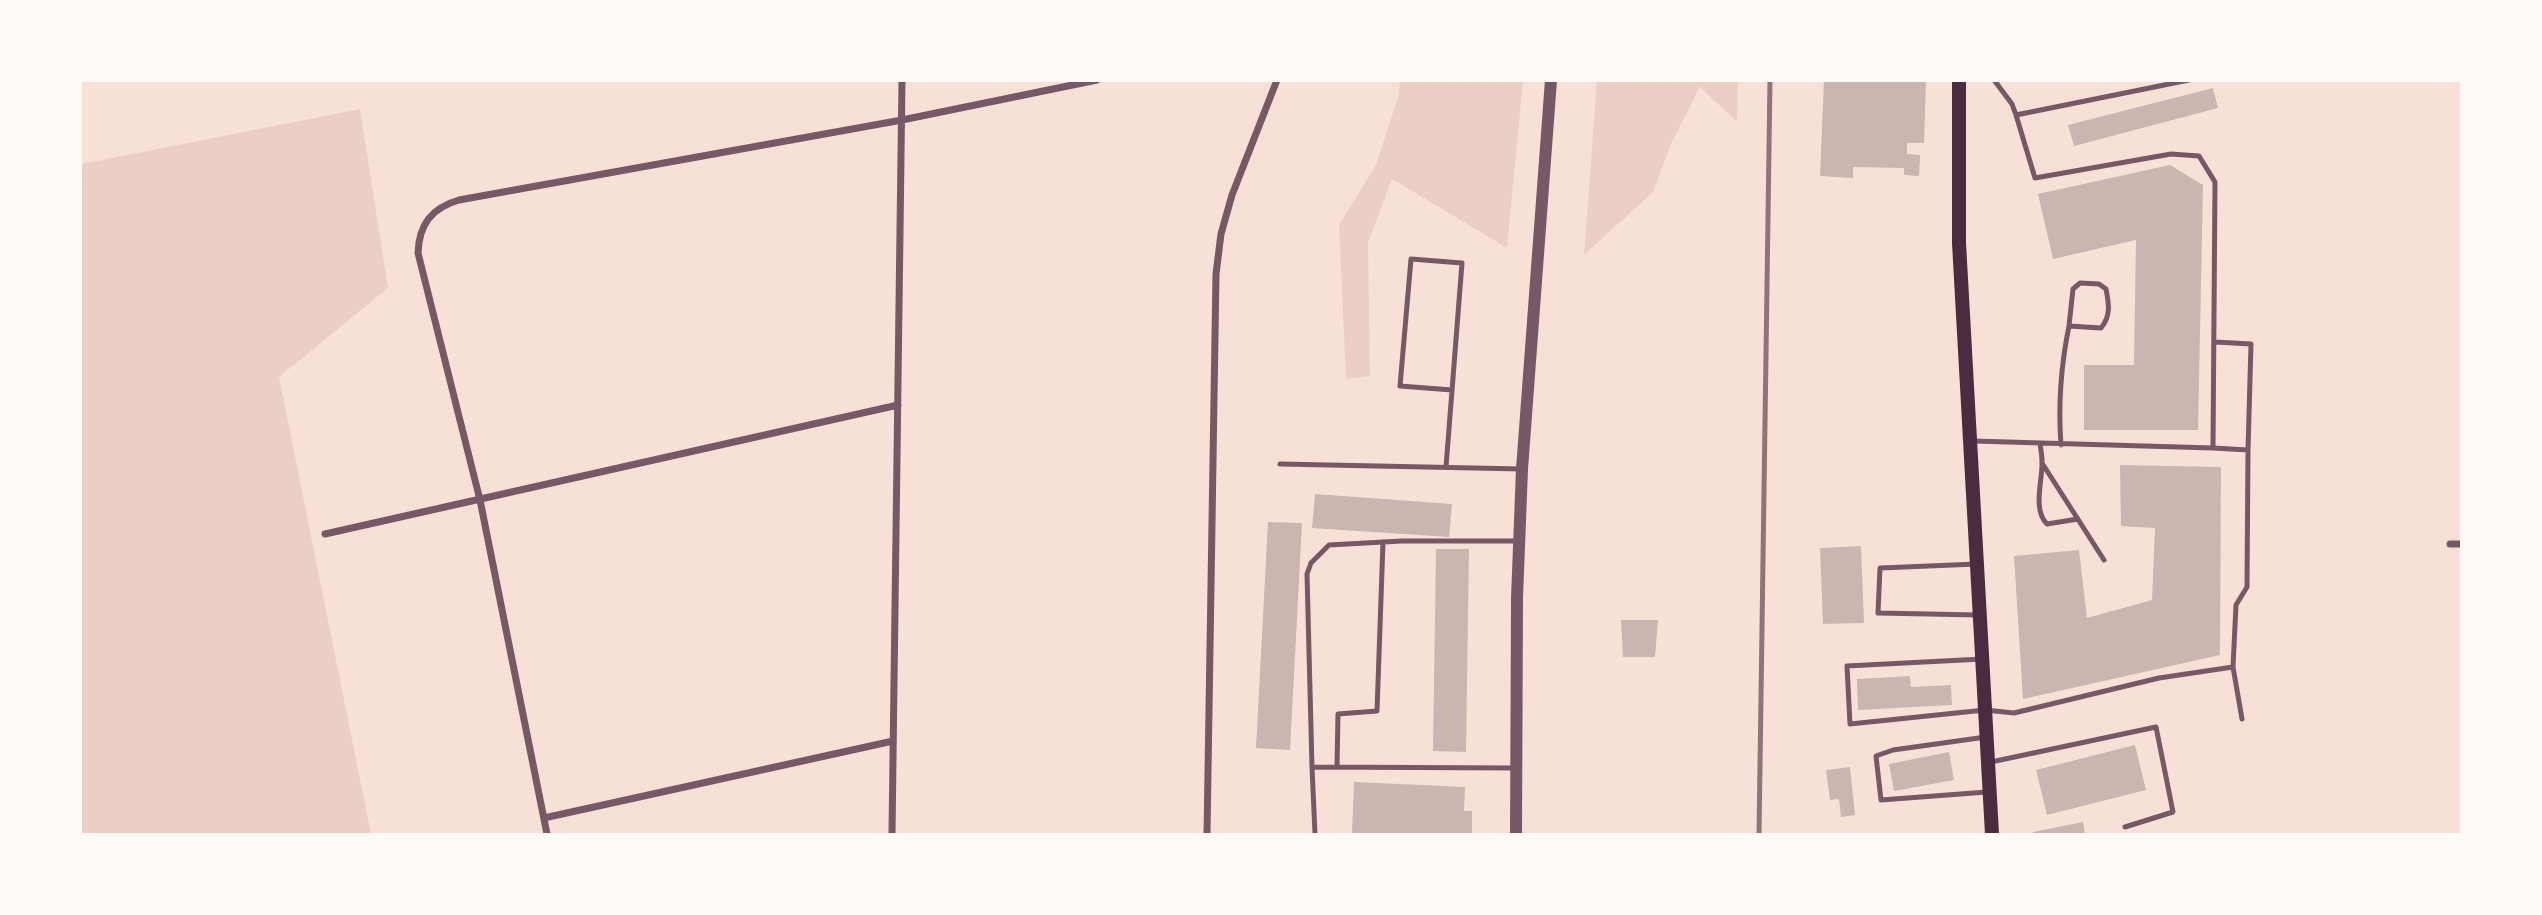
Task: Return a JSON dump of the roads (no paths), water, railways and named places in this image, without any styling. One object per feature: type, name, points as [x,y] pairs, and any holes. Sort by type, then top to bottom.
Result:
[{"type":"main road","points":[[1959,80],[1959,243],[1992,835]]},
{"type":"street","points":[[892,835],[902,80]]},
{"type":"street","points":[[547,835],[480,500],[418,253],[424,224],[433,212],[445,204],[459,200],[902,120],[1097,80]]},
{"type":"street","points":[[1208,835],[1216,274],[1221,234],[1232,195],[1277,80]]},
{"type":"street","points":[[1516,835],[1522,469],[1551,80]]},
{"type":"street","points":[[325,534],[898,405]]},
{"type":"street","points":[[2450,544],[2462,544]]},
{"type":"street","points":[[544,818],[893,741]]},
{"type":"lane","points":[[1994,80],[2012,104],[2035,178],[2171,154],[2199,156],[2215,182],[2213,448]]},
{"type":"lane","points":[[2016,115],[2189,80]]},
{"type":"lane","points":[[1446,467],[1462,262],[1411,260],[1400,386],[1452,390]]},
{"type":"lane","points":[[2061,445],[2059,423],[2062,358],[2073,289],[2080,283],[2099,284],[2106,289],[2109,304],[2107,321],[2101,328],[2069,326]]},
{"type":"lane","points":[[2215,342],[2252,344],[2247,587],[2236,605],[2233,667],[2242,719]]},
{"type":"lane","points":[[1970,441],[2248,450]]},
{"type":"lane","points":[[2040,444],[2041,518],[2047,524],[2078,519]]},
{"type":"lane","points":[[2042,463],[2104,561]]},
{"type":"lane","points":[[1280,464],[1522,469]]},
{"type":"lane","points":[[1315,835],[1307,574],[1311,563],[1329,545],[1519,541]]},
{"type":"lane","points":[[1337,767],[1338,714],[1377,711],[1383,542]]},
{"type":"lane","points":[[1977,564],[1880,568],[1878,613],[1979,615]]},
{"type":"lane","points":[[1982,659],[1847,666],[1850,724],[1985,710],[2014,713],[2159,678],[2233,667]]},
{"type":"lane","points":[[1988,762],[2156,727],[2173,812],[2125,827]]},
{"type":"lane","points":[[1986,737],[1893,750],[1876,756],[1881,800],[1989,792]]},
{"type":"lane","points":[[1312,767],[1516,768]]},
{"type":"railway","points":[[1759,834],[1770,80]]}]
